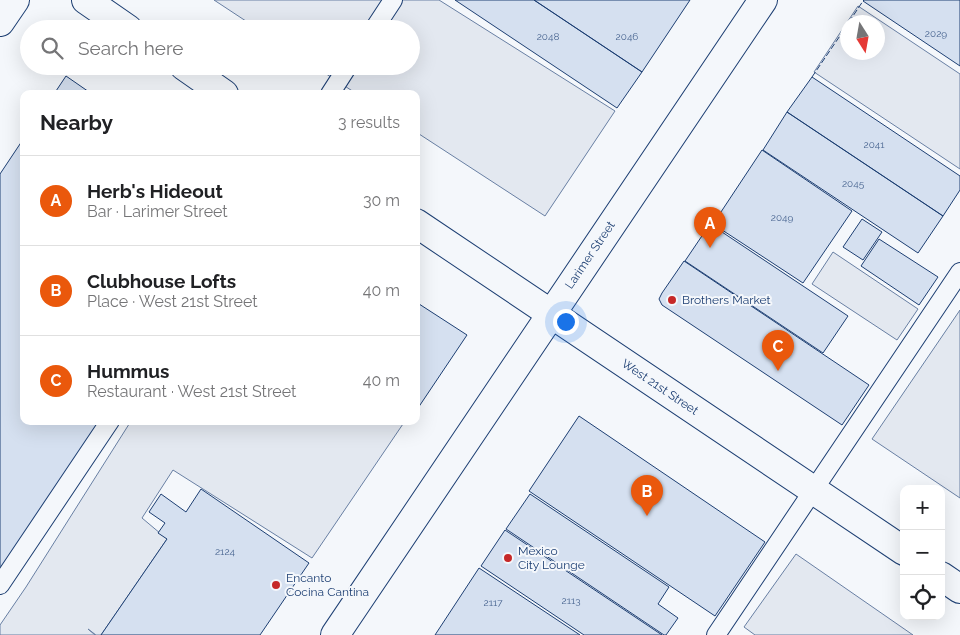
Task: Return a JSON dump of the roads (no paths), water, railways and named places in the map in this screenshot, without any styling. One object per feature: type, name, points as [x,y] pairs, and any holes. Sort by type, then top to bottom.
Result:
[{"type":"street","points":[[0,22],[15,0]]},
{"type":"street","points":[[86,0],[115,20]]},
{"type":"street","name":"Larimer Street","points":[[335,635],[762,0]]},
{"type":"street","points":[[197,75],[218,90]]},
{"type":"street","name":"West 21st Street","points":[[420,226],[900,548]]},
{"type":"street","points":[[945,579],[960,589]]},
{"type":"lane","points":[[380,20],[393,0]]},
{"type":"lane","points":[[333,90],[342,75]]},
{"type":"lane","points":[[716,635],[960,272]]},
{"type":"lane","points":[[0,585],[107,425]]},
{"type":"place","name":"Herb's Hideout","points":[[710,248]]},
{"type":"place","name":"Brothers Market","points":[[672,300]]},
{"type":"place","name":"Hummus","points":[[778,371]]},
{"type":"place","name":"Clubhouse Lofts","points":[[647,516]]},
{"type":"place","name":"Mexico City Lounge","points":[[508,558]]},
{"type":"place","name":"Encanto Cocina Cantina","points":[[276,585]]}]
